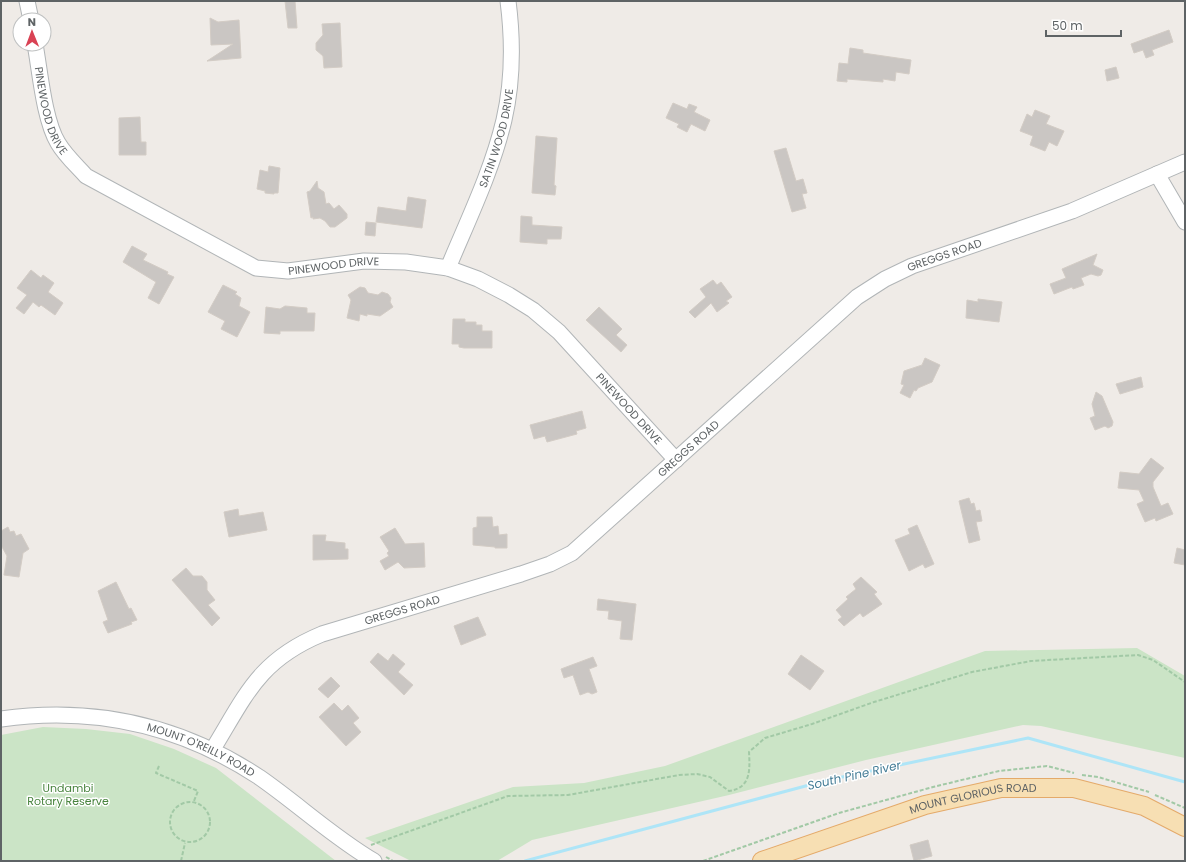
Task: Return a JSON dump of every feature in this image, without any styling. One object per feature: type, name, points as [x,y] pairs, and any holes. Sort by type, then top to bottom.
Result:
[{"type":"main road","name":"MOUNT GLORIOUS ROAD","points":[[762,861],[925,805],[1001,788],[1074,788],[1144,806],[1185,827]]},
{"type":"street","points":[[27,1],[29,12]]},
{"type":"street","name":"SATIN WOOD DRIVE","points":[[448,268],[491,163],[504,119],[511,68],[511,21],[508,1]]},
{"type":"street","name":"PINEWOOD DRIVE","points":[[36,52],[49,122],[57,142],[86,176],[256,268],[288,271],[364,261],[406,262],[448,268],[509,294],[533,310],[559,332],[676,460]]},
{"type":"street","name":"GREGGS ROAD","points":[[213,749],[254,681],[278,658],[301,643],[322,634],[521,574],[550,564],[572,553],[857,297],[885,279],[912,266],[1068,212],[1185,162]]},
{"type":"street","points":[[1157,174],[1185,222]]},
{"type":"street","name":"MOUNT O'REILLY ROAD","points":[[1,719],[50,714],[108,719],[159,729],[213,749],[259,778],[357,851],[374,861]]},
{"type":"path","points":[[357,851],[392,836],[508,796],[568,795],[679,774],[697,774],[710,777],[729,791],[737,790],[744,786],[747,777],[750,765],[749,752],[765,738],[812,724],[901,693],[932,686],[972,672],[1031,661],[1138,655],[1153,660],[1185,682]]},
{"type":"path","points":[[159,766],[156,773],[198,791],[194,801]]},
{"type":"path","points":[[194,801],[205,807],[209,819],[207,832],[204,838],[198,842],[191,844],[185,843],[174,835],[171,821],[172,814],[181,804],[194,801]]},
{"type":"path","points":[[181,861],[185,843]]},
{"type":"green space","points":[[1137,648],[1185,676],[1185,758],[1041,726],[1023,725],[866,760],[729,795],[532,840],[497,861],[411,861],[365,838],[513,787],[584,783],[665,766],[985,651]]},
{"type":"green space","name":"Undambi Rotary Reserve","points":[[43,727],[86,729],[130,734],[174,749],[216,768],[336,861],[1,861],[1,735]]},
{"type":"building","points":[[285,1],[295,1],[297,28],[288,28]]},
{"type":"building","points":[[210,18],[218,22],[239,20],[241,58],[207,61],[233,44],[211,45]]},
{"type":"building","points":[[340,23],[342,67],[324,68],[323,56],[316,50],[316,43],[323,35],[322,24]]},
{"type":"building","points":[[1169,30],[1173,42],[1152,50],[1154,55],[1146,58],[1143,50],[1134,53],[1131,44]]},
{"type":"building","points":[[850,48],[863,50],[863,53],[911,60],[909,74],[896,72],[895,81],[883,79],[883,82],[847,79],[847,82],[837,81],[839,63],[848,64]]},
{"type":"building","points":[[1116,67],[1119,78],[1107,81],[1105,70]]},
{"type":"building","points":[[673,103],[687,109],[689,104],[697,107],[694,112],[710,120],[705,131],[691,124],[687,132],[677,127],[679,124],[666,118]]},
{"type":"building","points":[[1035,110],[1050,116],[1046,124],[1064,131],[1057,146],[1049,142],[1045,151],[1030,145],[1033,136],[1020,131],[1027,114],[1032,117]]},
{"type":"building","points":[[140,117],[141,142],[146,142],[146,155],[119,155],[119,118]]},
{"type":"building","points":[[536,136],[557,138],[554,185],[556,186],[555,195],[532,193]]},
{"type":"building","points":[[786,148],[796,181],[803,179],[807,193],[802,194],[806,208],[792,212],[774,151]]},
{"type":"building","points":[[269,166],[280,168],[278,193],[265,193],[265,191],[257,189],[260,170],[268,172]]},
{"type":"building","points":[[317,181],[318,188],[324,192],[326,204],[329,203],[334,209],[339,205],[347,214],[347,218],[335,227],[330,227],[320,218],[311,218],[307,192],[310,191]]},
{"type":"building","points":[[408,197],[426,200],[422,228],[376,222],[378,207],[406,211]]},
{"type":"building","points":[[521,216],[532,217],[532,225],[562,227],[561,239],[547,239],[547,244],[520,242]]},
{"type":"building","points":[[366,222],[376,223],[375,236],[365,235]]},
{"type":"building","points":[[132,246],[147,254],[143,260],[168,272],[167,274],[174,277],[159,304],[148,298],[156,282],[123,262]]},
{"type":"building","points":[[1097,254],[1093,265],[1103,270],[1101,275],[1098,276],[1091,274],[1081,278],[1084,285],[1073,289],[1072,287],[1054,294],[1050,284],[1066,278],[1062,269]]},
{"type":"building","points":[[31,270],[41,278],[43,275],[54,283],[48,292],[63,303],[55,315],[41,305],[39,307],[33,302],[24,314],[16,308],[27,295],[17,288]]},
{"type":"building","points":[[713,280],[717,285],[721,282],[732,297],[726,301],[729,303],[717,312],[711,303],[695,318],[689,312],[706,297],[700,289]]},
{"type":"building","points":[[223,285],[237,292],[235,294],[241,298],[239,306],[250,312],[237,337],[221,329],[225,321],[208,312]]},
{"type":"building","points":[[360,287],[365,288],[368,293],[378,295],[382,292],[388,294],[391,298],[390,302],[393,307],[380,316],[367,314],[367,316],[360,314],[359,321],[347,318],[351,300],[348,295]]},
{"type":"building","points":[[978,299],[1002,302],[999,322],[966,318],[967,300],[978,302]]},
{"type":"building","points":[[285,306],[307,308],[307,313],[315,313],[314,331],[280,331],[280,334],[264,333],[266,307],[280,309]]},
{"type":"building","points":[[599,307],[622,329],[616,335],[627,345],[621,352],[586,320]]},
{"type":"building","points":[[453,319],[465,319],[465,322],[476,322],[476,325],[482,325],[482,331],[492,331],[492,348],[464,348],[459,347],[459,344],[452,344]]},
{"type":"building","points":[[925,358],[940,365],[932,382],[918,388],[916,391],[914,390],[910,398],[900,393],[904,385],[901,384],[904,371],[922,365]]},
{"type":"building","points":[[1141,377],[1143,387],[1120,394],[1116,384]]},
{"type":"building","points":[[1096,392],[1102,396],[1113,422],[1112,426],[1108,428],[1105,426],[1095,430],[1090,418],[1095,416],[1092,404]]},
{"type":"building","points":[[582,411],[586,428],[576,431],[577,434],[547,442],[545,436],[534,439],[530,425]]},
{"type":"building","points":[[1151,458],[1164,468],[1153,482],[1153,487],[1161,506],[1168,503],[1173,514],[1156,521],[1155,518],[1145,522],[1137,504],[1144,501],[1139,490],[1118,488],[1120,472],[1139,474]]},
{"type":"building","points":[[969,498],[971,504],[974,503],[976,511],[980,510],[982,521],[976,522],[980,540],[969,543],[959,501]]},
{"type":"building","points":[[238,509],[239,516],[263,512],[267,530],[229,537],[224,512]]},
{"type":"building","points":[[477,517],[492,517],[493,527],[498,526],[499,535],[507,534],[507,548],[473,545],[473,528],[477,527]]},
{"type":"building","points":[[917,525],[934,564],[925,568],[923,564],[909,571],[895,540],[910,534],[908,529]]},
{"type":"building","points":[[8,527],[10,532],[14,531],[16,536],[21,534],[29,549],[23,553],[19,577],[4,575],[7,556],[1,545],[1,531]]},
{"type":"building","points":[[395,528],[405,544],[424,543],[425,567],[404,568],[398,562],[385,570],[380,561],[389,556],[387,553],[389,551],[380,537]]},
{"type":"building","points":[[313,535],[326,535],[325,541],[345,543],[345,549],[348,549],[348,559],[313,560]]},
{"type":"building","points":[[1177,548],[1185,550],[1185,565],[1174,563]]},
{"type":"building","points":[[186,568],[193,576],[202,576],[207,582],[207,590],[215,600],[208,605],[220,618],[212,626],[172,580]]},
{"type":"building","points":[[861,577],[877,592],[874,594],[882,604],[863,617],[860,613],[844,626],[838,620],[842,617],[836,610],[848,599],[846,597],[856,589],[853,584]]},
{"type":"building","points":[[116,582],[129,609],[131,608],[137,620],[131,622],[132,624],[108,633],[103,622],[108,620],[98,591]]},
{"type":"building","points":[[598,599],[636,604],[632,640],[620,639],[622,621],[608,619],[609,611],[597,610]]},
{"type":"building","points":[[478,617],[486,635],[461,645],[454,626]]},
{"type":"building","points":[[378,653],[388,661],[393,654],[405,664],[398,672],[413,685],[404,695],[370,662]]},
{"type":"building","points":[[801,655],[824,671],[810,690],[788,674]]},
{"type":"building","points":[[593,657],[597,666],[589,669],[597,692],[592,694],[588,692],[580,695],[573,675],[564,678],[561,669]]},
{"type":"building","points":[[331,677],[340,686],[328,698],[318,689]]},
{"type":"building","points":[[334,703],[342,711],[348,705],[359,718],[353,723],[361,732],[346,746],[319,717]]},
{"type":"building","points":[[928,840],[932,856],[914,861],[910,845]]},
{"type":"waterway","name":"South Pine River","points":[[525,861],[828,780],[1028,738],[1185,782]]}]
